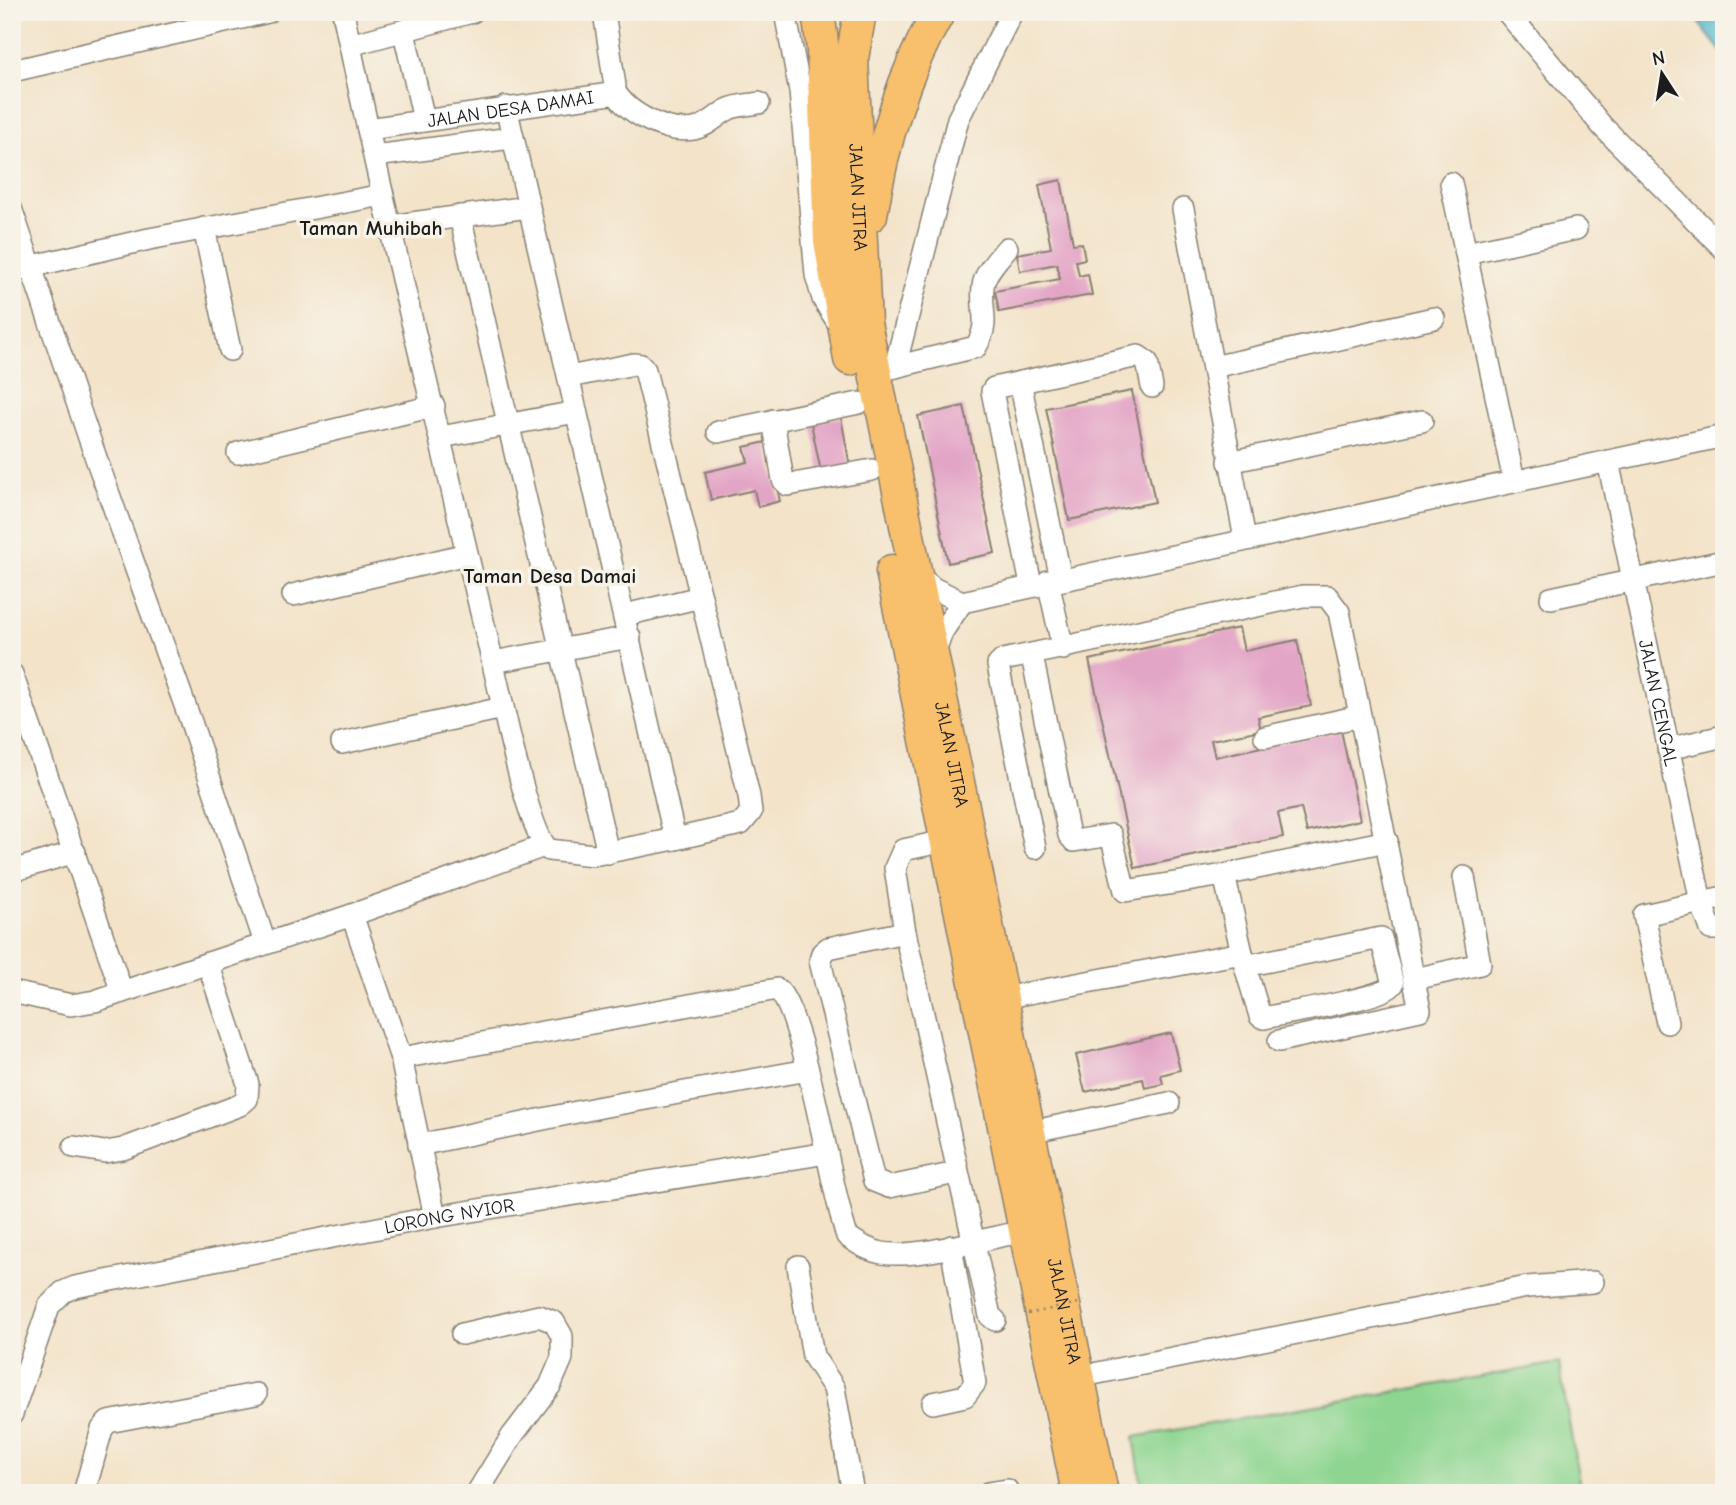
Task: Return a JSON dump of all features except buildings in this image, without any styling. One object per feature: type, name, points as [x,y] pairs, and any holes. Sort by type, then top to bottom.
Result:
[{"type":"highway","name":"JALAN JITRA","points":[[818,12],[823,50],[830,242],[845,333],[1078,1493]]},
{"type":"highway","name":"JALAN JITRA","points":[[860,12],[852,59],[861,275],[884,370],[914,572],[1102,1493]]},
{"type":"highway","points":[[861,275],[888,134],[914,59],[939,12]]},
{"type":"street","points":[[12,71],[268,12]]},
{"type":"street","points":[[343,12],[390,226],[503,708],[536,830],[544,846]]},
{"type":"street","points":[[350,45],[472,12]]},
{"type":"street","name":"JALAN DESA DAMAI","points":[[368,129],[506,107],[603,96],[614,88],[604,12]]},
{"type":"street","points":[[785,12],[800,91],[816,275],[827,308],[845,333]]},
{"type":"street","points":[[884,370],[958,118],[1012,12]]},
{"type":"street","points":[[1508,14],[1603,127],[1724,249]]},
{"type":"street","points":[[404,32],[424,120]]},
{"type":"street","points":[[614,88],[630,109],[646,118],[680,129],[695,129],[732,108],[759,103]]},
{"type":"street","points":[[506,107],[511,138],[625,615],[675,838]]},
{"type":"street","points":[[375,156],[511,138]]},
{"type":"street","points":[[1451,183],[1514,481]]},
{"type":"street","points":[[21,268],[204,228],[383,195]]},
{"type":"street","points":[[390,226],[528,206]]},
{"type":"street","points":[[1183,209],[1245,539]]},
{"type":"street","points":[[12,211],[21,268],[187,709],[265,943]]},
{"type":"street","points":[[460,216],[608,853]]},
{"type":"street","points":[[204,228],[230,350]]},
{"type":"street","points":[[1466,253],[1576,229]]},
{"type":"street","points":[[884,370],[976,347],[986,324],[983,287],[985,278],[1007,248]]},
{"type":"street","points":[[1213,367],[1434,318]]},
{"type":"street","points":[[1063,649],[1047,582],[1008,475],[992,391],[994,388],[1138,356],[1147,362],[1152,387]]},
{"type":"street","points":[[12,992],[71,1005],[122,992],[352,915],[544,846],[571,855],[608,853],[741,824],[751,812],[645,370],[634,363],[569,377]]},
{"type":"street","points":[[1020,382],[1037,469],[1047,582]]},
{"type":"street","points":[[718,432],[859,403]]},
{"type":"street","points":[[238,453],[434,406]]},
{"type":"street","points":[[441,437],[576,412]]},
{"type":"street","points":[[773,420],[783,480],[788,485],[872,470]]},
{"type":"street","points":[[1229,462],[1422,421]]},
{"type":"street","points":[[914,572],[933,588],[962,602],[1724,436]]},
{"type":"street","name":"JALAN CENGAL","points":[[1608,461],[1701,902],[1712,929],[1724,929]]},
{"type":"street","points":[[1008,475],[1037,469]]},
{"type":"street","points":[[293,595],[467,554]]},
{"type":"street","points":[[1551,598],[1724,561]]},
{"type":"street","points":[[1035,848],[997,670],[1003,660],[1032,656],[1303,596],[1327,596],[1339,612],[1420,1010],[1279,1041]]},
{"type":"street","points":[[625,615],[701,597]]},
{"type":"street","points":[[933,661],[942,632],[962,602]]},
{"type":"street","points":[[493,662],[630,637]]},
{"type":"street","points":[[1032,656],[1071,840],[1111,835],[1125,891],[1224,875],[1387,841]]},
{"type":"street","points":[[12,674],[122,992]]},
{"type":"street","points":[[342,743],[503,708]]},
{"type":"street","points":[[1265,737],[1360,716]]},
{"type":"street","points":[[1668,749],[1724,736]]},
{"type":"street","points":[[945,841],[904,850],[897,857],[895,868],[905,932],[956,1173],[989,1316],[995,1320]]},
{"type":"street","points":[[12,871],[75,852]]},
{"type":"street","points":[[1002,998],[1243,960],[1381,938],[1392,988],[1360,998],[1264,1018],[1257,1012],[1243,960],[1224,875]]},
{"type":"street","points":[[1415,979],[1480,964],[1464,877]]},
{"type":"street","points":[[1667,1023],[1644,915],[1724,897]]},
{"type":"street","points":[[352,915],[401,1058],[435,1217]]},
{"type":"street","points":[[905,932],[828,948],[822,953],[820,961],[874,1181],[889,1187],[956,1173]]},
{"type":"street","points":[[74,1147],[105,1152],[123,1149],[240,1105],[247,1099],[248,1084],[208,963]]},
{"type":"street","points":[[401,1058],[777,989],[786,1001],[808,1070],[841,1220],[848,1236],[860,1246],[882,1253],[951,1246],[1025,1231]]},
{"type":"street","points":[[1360,998],[1366,1023]]},
{"type":"street","points":[[419,1145],[601,1107],[808,1070]]},
{"type":"street","points":[[1029,1132],[1169,1103]]},
{"type":"street","name":"LORONG NYIOR","points":[[12,1414],[49,1306],[63,1292],[75,1287],[435,1217],[827,1153]]},
{"type":"street","points":[[933,1403],[965,1396],[975,1383],[951,1246]]},
{"type":"street","points":[[798,1266],[813,1356],[834,1388],[853,1493]]},
{"type":"street","points":[[1078,1377],[1527,1287],[1592,1282]]},
{"type":"street","points":[[462,1334],[539,1316],[554,1322],[562,1336],[562,1358],[550,1386],[512,1436],[477,1493]]},
{"type":"street","points":[[84,1493],[102,1429],[108,1422],[256,1394]]},
{"type":"path","points":[[1028,1314],[1083,1302]]},
{"type":"green space","points":[[1559,1363],[1581,1493],[1143,1493],[1134,1437]]},
{"type":"water","points":[[1690,12],[1724,12],[1724,55]]},
{"type":"district","name":"Taman Muhibah","points":[[371,228]]},
{"type":"district","name":"Taman Desa Damai","points":[[550,576]]}]
